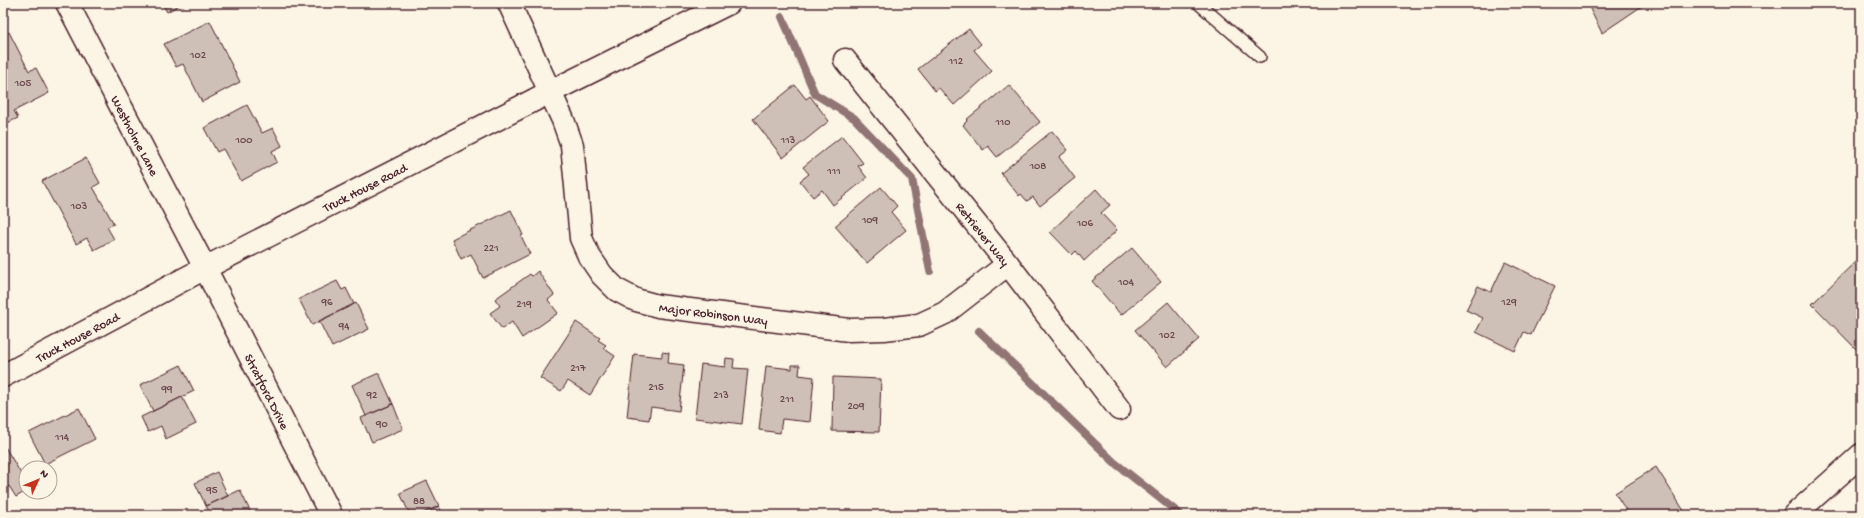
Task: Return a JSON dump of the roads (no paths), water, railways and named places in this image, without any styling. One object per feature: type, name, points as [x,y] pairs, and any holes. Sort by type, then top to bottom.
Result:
[{"type":"street","name":"Westholme Lane","points":[[67,3],[205,268]]},
{"type":"street","name":"Major Robinson Way","points":[[509,3],[563,120],[572,145],[581,238],[588,256],[602,275],[617,290],[636,300],[658,306],[849,330],[884,329],[919,325],[944,313],[1008,264]]},
{"type":"street","name":"Truck House Road","points":[[3,376],[205,268],[550,92],[729,3]]},
{"type":"street","name":"Retriever Way","points":[[845,60],[1008,264],[1119,408]]},
{"type":"street","name":"Stratford Drive","points":[[205,268],[331,515]]},
{"type":"street","points":[[1794,515],[1861,455]]},
{"type":"lane","points":[[1198,3],[1260,57]]},
{"type":"waterway","points":[[782,17],[815,94],[854,118],[912,179],[930,271]]},
{"type":"waterway","points":[[979,331],[1115,463],[1181,515]]}]
